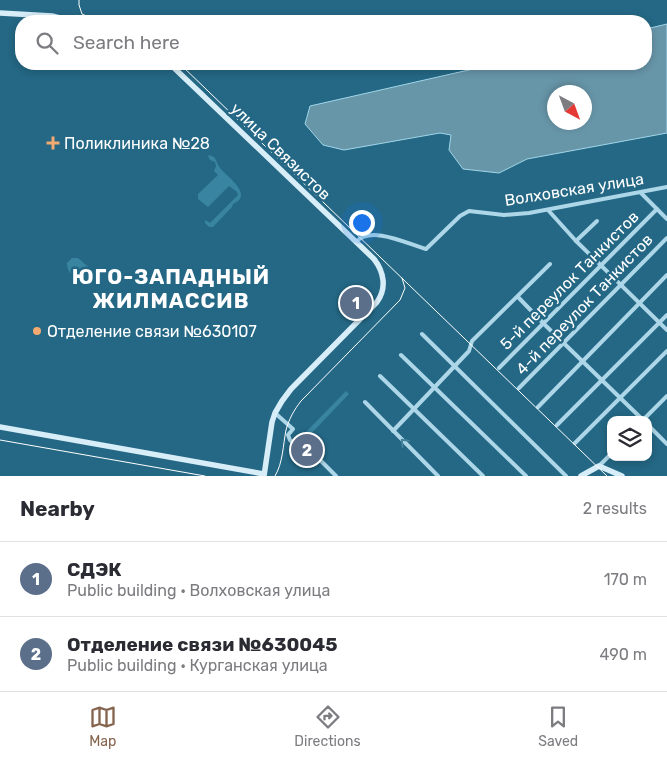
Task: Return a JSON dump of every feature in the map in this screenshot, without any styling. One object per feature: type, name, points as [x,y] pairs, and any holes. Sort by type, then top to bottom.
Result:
[{"type":"main road","points":[[0,12],[39,15]]},
{"type":"main road","name":"улица Связистов","points":[[176,70],[374,259],[383,277],[384,286],[380,297],[292,389],[275,413]]},
{"type":"main road","points":[[0,427],[264,475],[275,413]]},
{"type":"main road","points":[[581,476],[599,466],[622,476]]},
{"type":"street","name":"Волховская улица","points":[[356,242],[371,234],[382,235],[426,249],[460,216],[469,211],[504,215],[530,214],[667,187]]},
{"type":"street","points":[[641,193],[667,219]]},
{"type":"street","name":"5-й переулок Танкистов","points":[[499,368],[657,209]]},
{"type":"street","points":[[548,210],[576,241],[667,330]]},
{"type":"street","points":[[576,241],[597,221]]},
{"type":"street","name":"4-й переулок Танкистов","points":[[519,388],[667,238]]},
{"type":"street","points":[[393,431],[469,351],[472,341],[550,264]]},
{"type":"street","points":[[538,407],[667,275]]},
{"type":"street","points":[[518,297],[639,416]]},
{"type":"street","points":[[556,425],[667,315]]},
{"type":"street","points":[[422,334],[566,476]]},
{"type":"street","points":[[575,443],[667,351]]},
{"type":"street","points":[[401,356],[526,476]]},
{"type":"street","points":[[380,376],[483,476]]},
{"type":"street","points":[[647,416],[667,396]]},
{"type":"street","points":[[365,402],[438,476]]},
{"type":"street","points":[[275,413],[293,429],[288,435],[290,440],[310,459],[314,454],[336,476]]},
{"type":"street","points":[[652,429],[667,444]]},
{"type":"street","points":[[599,466],[607,458]]},
{"type":"shaded area","points":[[667,24],[667,133],[527,159],[499,173],[463,169],[449,150],[451,135],[440,133],[344,150],[323,145],[305,124],[310,106],[469,70],[652,70],[652,28]]},
{"type":"shaded area","points":[[209,155],[214,157],[220,168],[237,186],[241,196],[213,227],[209,227],[205,220],[210,223],[238,195],[229,186],[208,207],[198,199],[198,194],[218,175],[214,171],[215,162],[210,160]]},
{"type":"shaded area","points":[[72,258],[78,258],[93,271],[95,277],[91,284],[84,285],[70,273],[67,263]]},
{"type":"shaded area","points":[[346,391],[349,394],[306,439],[303,435]]},
{"type":"tram line","points":[[79,0],[82,14],[84,15]]},
{"type":"tram line","points":[[186,70],[607,476]]},
{"type":"tram line","points":[[275,476],[281,460],[287,426],[296,408],[400,300],[405,288],[402,278]]},
{"type":"tram line","points":[[0,440],[205,476]]},
{"type":"place","name":"Поликлиника №28","points":[[53,143]]},
{"type":"place","name":"СДЭК","points":[[356,303]]},
{"type":"place","name":"Отделение связи №630107","points":[[37,331]]},
{"type":"place","name":"Отделение связи №630045","points":[[307,450]]},
{"type":"district","name":"ЮГО-ЗАПАДНЫЙ ЖИЛМАССИВ","points":[[171,289]]}]
